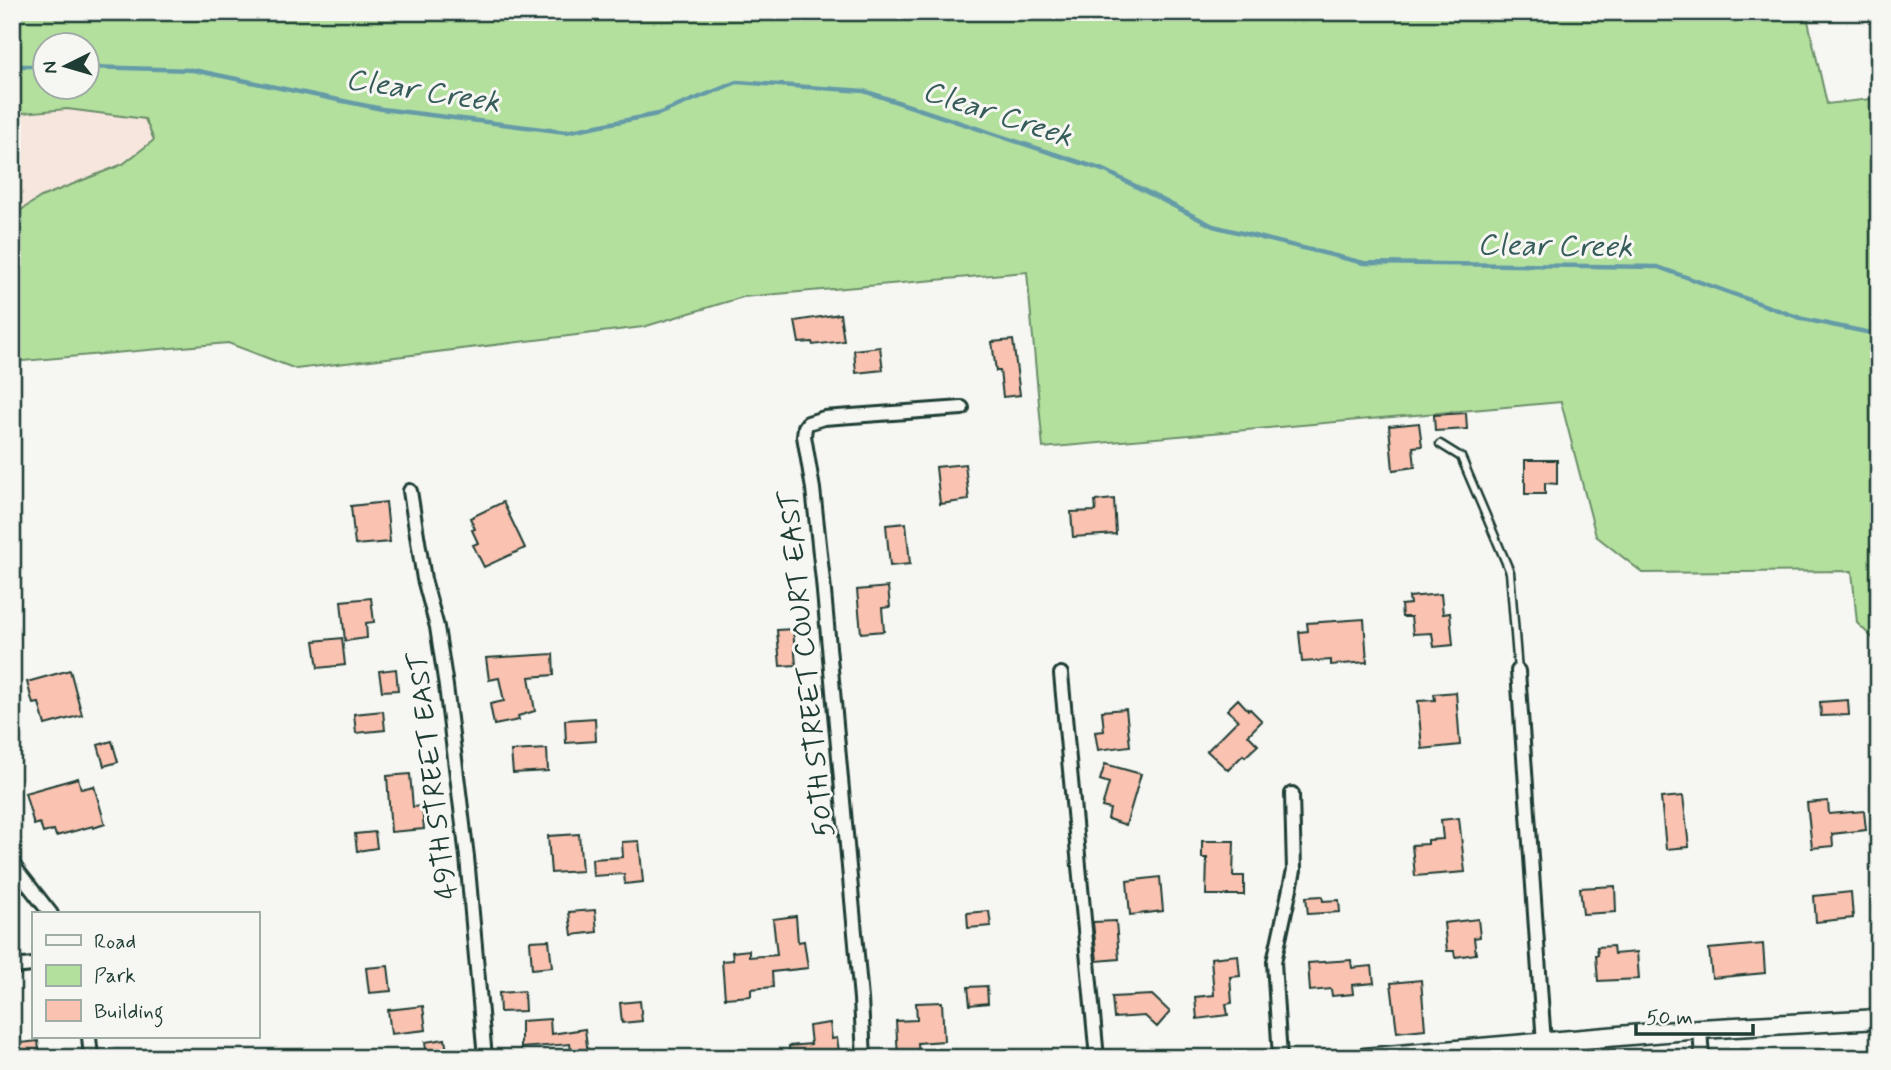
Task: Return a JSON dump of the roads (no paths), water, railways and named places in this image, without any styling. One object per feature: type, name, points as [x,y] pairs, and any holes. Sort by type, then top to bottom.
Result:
[{"type":"street","name":"50TH STREET COURT EAST","points":[[864,1058],[824,595],[804,430],[810,421],[824,418],[962,408]]},
{"type":"street","name":"49TH STREET EAST","points":[[410,491],[424,579],[437,627],[446,686],[467,857],[485,1058]]},
{"type":"street","points":[[1518,671],[1544,1043]]},
{"type":"street","points":[[1061,674],[1097,1058]]},
{"type":"street","points":[[1280,1058],[1274,962],[1294,870],[1292,794]]},
{"type":"street","points":[[12,864],[49,912]]},
{"type":"street","points":[[12,967],[32,965]]},
{"type":"street","points":[[1364,1058],[1420,1056],[1700,1029],[1879,1019]]},
{"type":"street","points":[[1700,1029],[1702,1058]]},
{"type":"street","points":[[89,1038],[91,1058]]},
{"type":"lane","points":[[1440,444],[1461,457],[1510,572],[1518,671]]},
{"type":"waterway","name":"Clear Creek","points":[[12,66],[32,66]]},
{"type":"waterway","name":"Clear Creek","points":[[102,67],[193,70],[382,109],[566,132],[658,114],[737,82],[864,91],[1106,171],[1213,226],[1364,263],[1658,267],[1803,319],[1871,333],[1879,339]]}]
